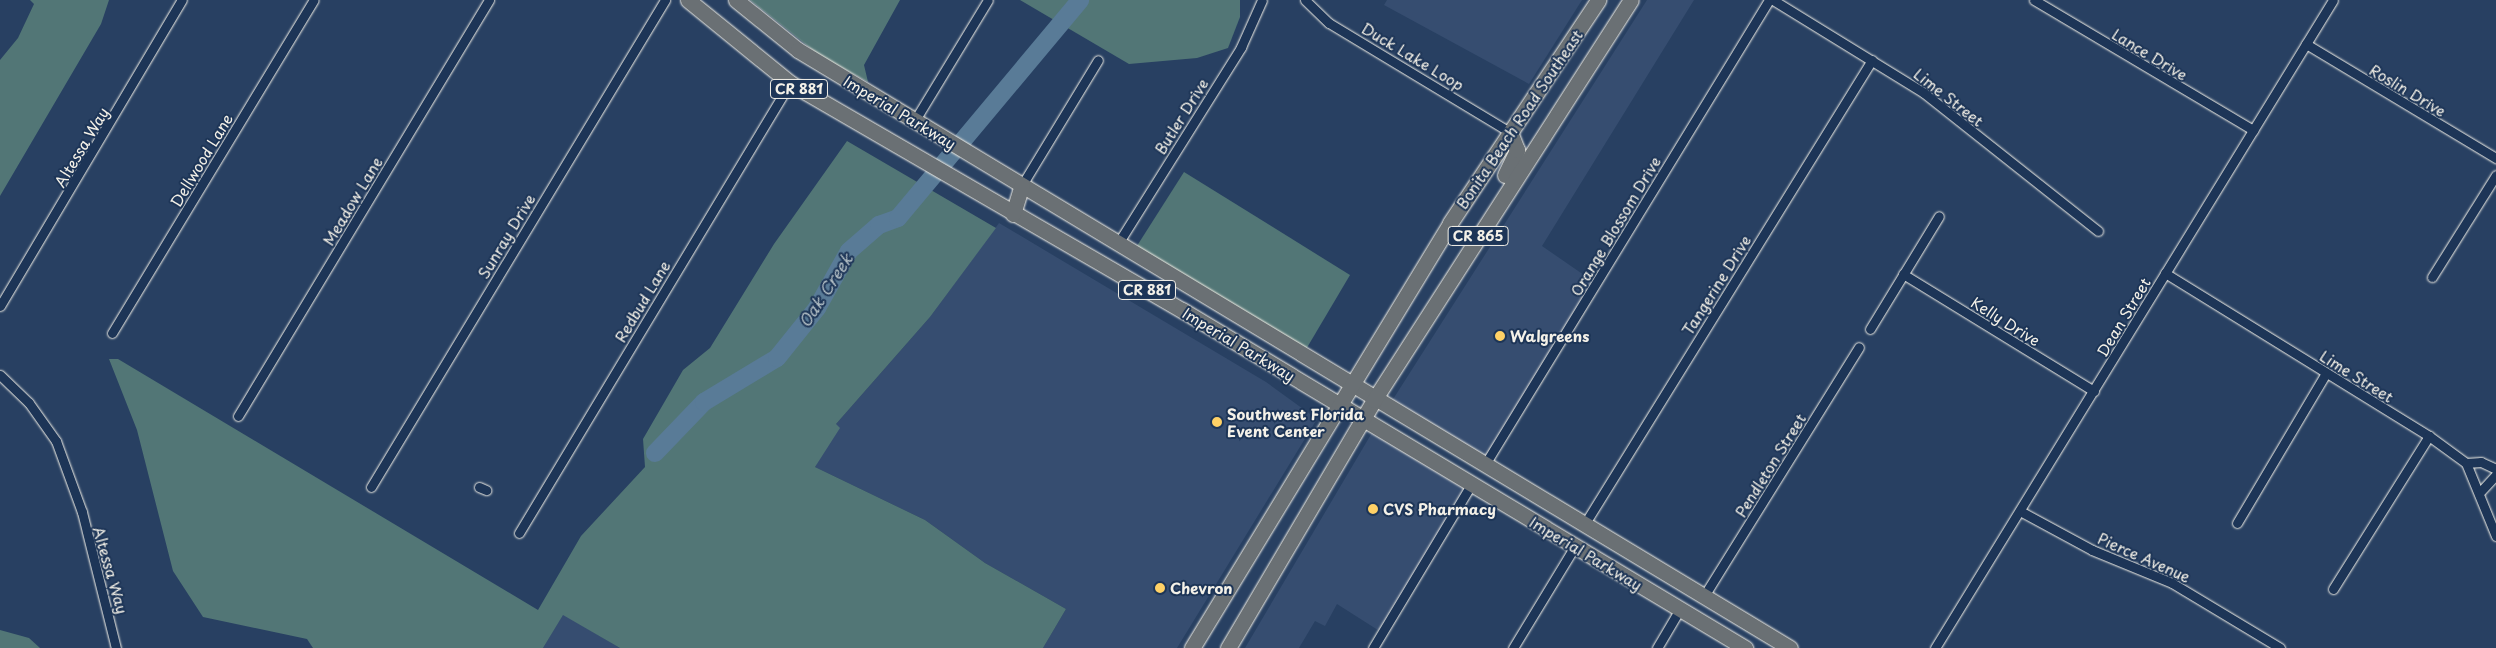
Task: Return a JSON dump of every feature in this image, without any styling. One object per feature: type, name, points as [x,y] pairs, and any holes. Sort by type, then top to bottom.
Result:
[{"type":"main road","name":"Imperial Parkway","points":[[688,0],[790,83],[1339,404],[1745,648]]},
{"type":"main road","name":"Imperial Parkway","points":[[736,0],[798,50],[1350,386],[1790,648]]},
{"type":"main road","name":"Bonita Beach Road Southeast","points":[[1192,648],[1350,386],[1510,132],[1598,0]]},
{"type":"main road","name":"Bonita Beach Road Southeast","points":[[1228,648],[1374,400],[1631,0]]},
{"type":"main road","points":[[1466,255],[1471,229],[1514,161],[1516,140],[1510,132]]},
{"type":"main road","points":[[1014,214],[1022,185]]},
{"type":"main road","points":[[1069,246],[1102,254],[1117,245]]},
{"type":"street","name":"Altessa Way","points":[[0,306],[182,0]]},
{"type":"street","name":"Dellwood Lane","points":[[112,333],[314,0]]},
{"type":"street","name":"Meadow Lane","points":[[238,416],[489,0]]},
{"type":"street","name":"Sunray Drive","points":[[371,487],[665,0]]},
{"type":"street","points":[[915,120],[988,0]]},
{"type":"street","name":"Butler Drive","points":[[1117,245],[1241,47],[1262,0]]},
{"type":"street","name":"Duck Lake Loop","points":[[1305,0],[1329,23],[1510,132]]},
{"type":"street","name":"Lime Street","points":[[1771,0],[1924,93],[2098,231]]},
{"type":"street","name":"Orange Blossom Drive","points":[[1484,466],[1771,0]]},
{"type":"street","name":"Lance Drive","points":[[2034,0],[2253,130]]},
{"type":"street","name":"Dean Street","points":[[1935,648],[2306,44],[2330,1]]},
{"type":"street","name":"Roslin Drive","points":[[2306,44],[2496,158]]},
{"type":"street","points":[[1022,185],[1098,60]]},
{"type":"street","name":"Tangerine Drive","points":[[1584,525],[1872,60]]},
{"type":"street","name":"Redbud Lane","points":[[519,533],[790,83]]},
{"type":"street","points":[[2432,277],[2496,175]]},
{"type":"street","points":[[1870,329],[1939,216]]},
{"type":"street","name":"Lime Street","points":[[2165,273],[2429,436],[2466,463],[2480,492],[2496,536]]},
{"type":"street","name":"Kelly Drive","points":[[1903,274],[2094,391]]},
{"type":"street","name":"Pendleton Street","points":[[1704,596],[1859,347]]},
{"type":"street","points":[[2238,523],[2326,373]]},
{"type":"street","name":"Altessa Way","points":[[0,375],[29,403],[56,441],[82,512],[116,648]]},
{"type":"street","points":[[2333,590],[2429,436]]},
{"type":"street","points":[[2466,463],[2481,462],[2496,469]]},
{"type":"street","points":[[2480,492],[2496,475]]},
{"type":"street","points":[[1373,648],[1472,483]]},
{"type":"street","name":"Pierce Avenue","points":[[2020,511],[2092,550],[2172,583],[2280,648]]},
{"type":"street","points":[[1513,648],[1574,546]]},
{"type":"street","points":[[1657,648],[1680,609]]},
{"type":"shaded area","points":[[1387,0],[1582,0],[1529,84],[1384,5]]},
{"type":"shaded area","points":[[1647,0],[1694,0],[1542,246],[1597,284],[1487,462],[1390,404]]},
{"type":"shaded area","points":[[999,223],[1266,382],[1317,419],[1177,648],[1043,648],[1066,609],[985,563],[925,520],[815,467],[836,424],[930,317]]},
{"type":"shaded area","points":[[1373,431],[1470,489],[1381,632],[1337,604],[1325,626],[1315,621],[1299,648],[1245,648]]},
{"type":"shaded area","points":[[563,614],[620,648],[543,648]]},
{"type":"green space","points":[[30,0],[109,0],[101,24],[0,196],[0,60],[18,38],[34,4]]},
{"type":"green space","points":[[750,0],[900,0],[864,65],[868,82],[819,55]]},
{"type":"green space","points":[[1020,0],[1240,0],[1240,17],[1228,48],[1197,58],[1129,64]]},
{"type":"green space","points":[[847,141],[996,228],[930,317],[836,424],[840,428],[815,467],[925,520],[985,563],[1066,609],[1043,648],[620,648],[563,615],[543,648],[313,648],[307,639],[203,617],[173,571],[137,430],[109,359],[118,359],[538,610],[581,536],[645,467],[643,439],[683,370],[710,348],[774,244]]},
{"type":"green space","points":[[1184,172],[1350,275],[1305,351],[1135,249]]},
{"type":"green space","points":[[0,630],[29,638],[40,648],[0,648]]},
{"type":"waterway","name":"Oak Creek","points":[[655,453],[704,402],[777,358],[817,308],[849,251],[879,225],[898,218],[1080,0]]},
{"type":"place","name":"Walgreens","points":[[1500,336]]},
{"type":"place","name":"Southwest Florida Event Center","points":[[1217,422]]},
{"type":"place","name":"CVS Pharmacy","points":[[1373,509]]},
{"type":"place","name":"Chevron","points":[[1160,588]]}]
